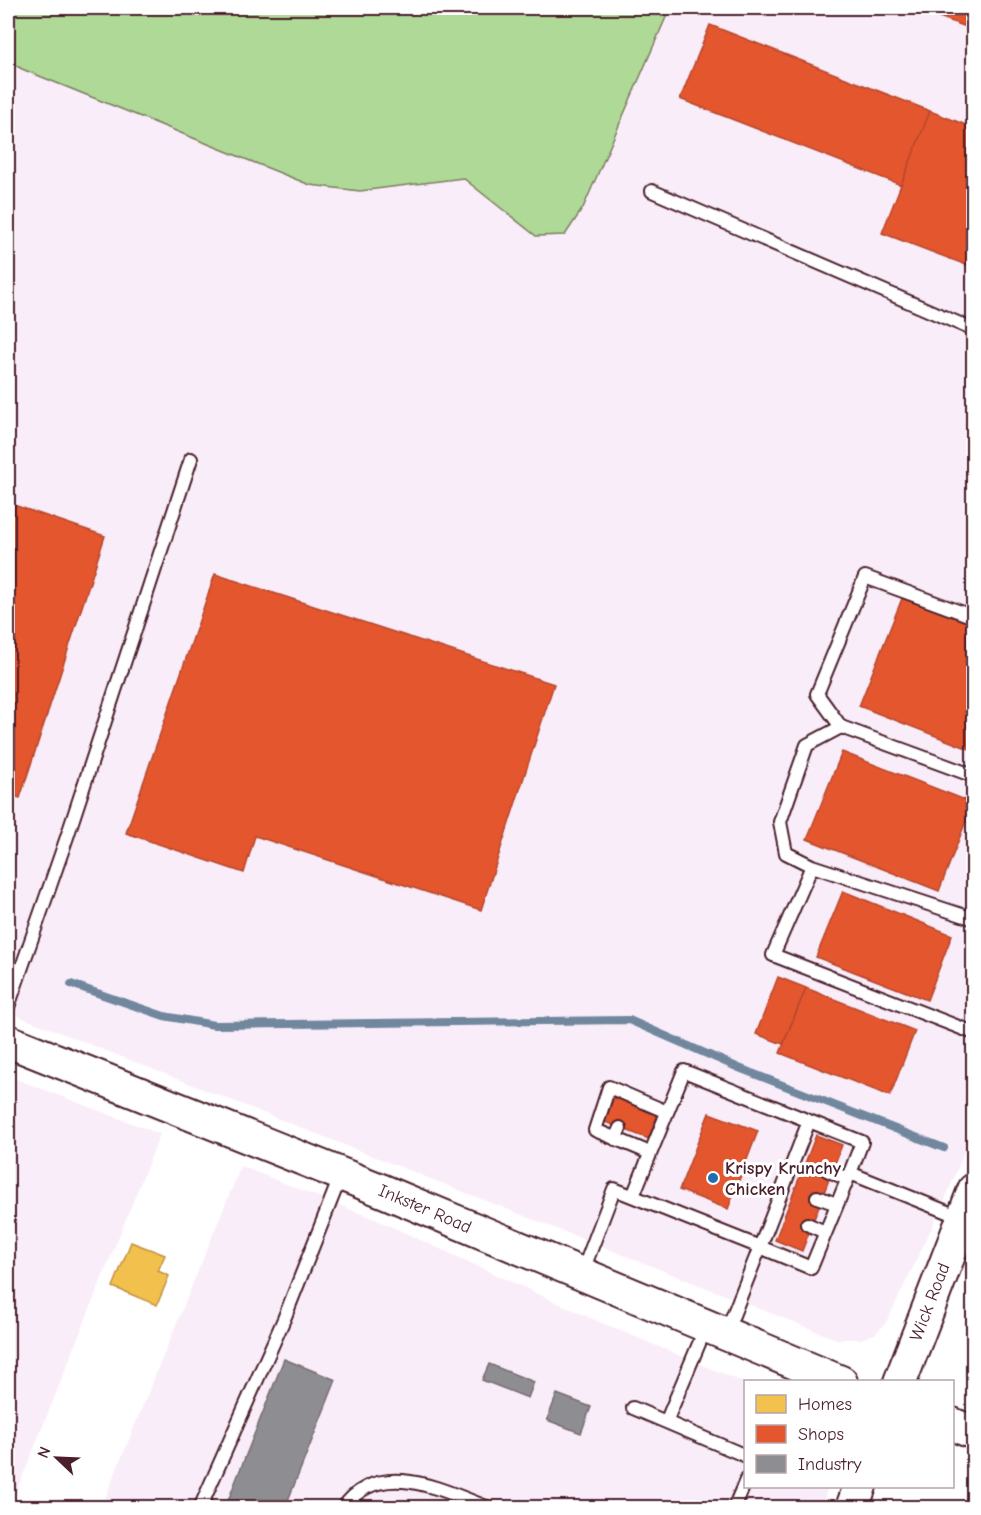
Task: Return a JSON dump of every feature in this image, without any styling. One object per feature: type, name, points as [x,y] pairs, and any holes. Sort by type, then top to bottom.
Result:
[{"type":"street","name":"Inkster Road","points":[[8,1041],[341,1174],[836,1380]]},
{"type":"street","name":"Wick Road","points":[[901,1380],[968,1204]]},
{"type":"street","points":[[954,1425],[974,1433]]},
{"type":"street","points":[[852,1508],[859,1488]]},
{"type":"lane","points":[[652,190],[974,330]]},
{"type":"lane","points":[[8,1006],[191,459]]},
{"type":"lane","points":[[974,616],[865,577],[817,694],[841,727],[974,776]]},
{"type":"lane","points":[[841,727],[807,745],[780,822],[786,853],[812,866],[974,919]]},
{"type":"lane","points":[[812,866],[773,955],[974,1033]]},
{"type":"lane","points":[[581,1274],[614,1189],[811,1268],[862,1142],[684,1071],[633,1196]]},
{"type":"lane","points":[[650,1153],[617,1133],[594,1131],[609,1087],[632,1100],[667,1112]]},
{"type":"lane","points":[[666,1422],[760,1247],[788,1185],[808,1120]]},
{"type":"lane","points":[[827,1170],[968,1204]]},
{"type":"lane","points":[[200,1508],[280,1328],[341,1174]]},
{"type":"lane","points":[[817,1197],[837,1204]]},
{"type":"lane","points":[[807,1224],[825,1232]]},
{"type":"lane","points":[[633,1408],[744,1455]]},
{"type":"lane","points":[[343,1508],[348,1500],[371,1484],[396,1479],[425,1484],[489,1508]]},
{"type":"lane","points":[[734,1508],[744,1485]]},
{"type":"shaded area","points":[[8,8],[973,8],[973,1129],[945,1200],[894,1307],[885,1324],[875,1334],[861,1339],[836,1339],[8,1012]]},
{"type":"shaded area","points":[[8,1076],[160,1134],[10,1508],[8,1507]]},
{"type":"shaded area","points":[[241,1166],[377,1220],[595,1320],[744,1383],[744,1488],[828,1488],[821,1508],[101,1508]]},
{"type":"shaded area","points":[[973,1288],[973,1379],[964,1376],[965,1314]]},
{"type":"green space","points":[[8,8],[670,8],[583,208],[565,235],[536,236],[463,178],[360,191],[310,185],[22,69],[8,61]]},
{"type":"building: Homes","points":[[131,1242],[165,1255],[158,1271],[169,1276],[157,1305],[113,1287]]},
{"type":"building: Shops","points":[[915,8],[974,8],[974,30]]},
{"type":"building: Shops","points":[[710,25],[930,111],[901,185],[680,99]]},
{"type":"building: Shops","points":[[930,111],[974,128],[974,268],[882,233]]},
{"type":"building: Shops","points":[[8,503],[105,536],[20,798],[8,794]]},
{"type":"building: Shops","points":[[215,574],[554,684],[481,910],[255,836],[244,873],[126,833]]},
{"type":"building: Shops","points":[[903,596],[974,624],[974,751],[859,706]]},
{"type":"building: Shops","points":[[842,752],[973,803],[939,891],[807,839]]},
{"type":"building: Shops","points":[[843,891],[952,935],[927,1000],[816,957]]},
{"type":"building: Shops","points":[[778,977],[806,988],[783,1044],[756,1034]]},
{"type":"building: Shops","points":[[806,988],[915,1031],[890,1096],[780,1053]]},
{"type":"building: Shops","points":[[611,1093],[659,1111],[649,1139],[600,1120]]},
{"type":"building: Shops","points":[[709,1113],[758,1131],[728,1209],[679,1190]]},
{"type":"building: Shops","points":[[816,1135],[842,1145],[802,1251],[775,1240]]},
{"type":"building: Industry","points":[[284,1359],[336,1380],[285,1508],[225,1508]]},
{"type":"building: Industry","points":[[489,1364],[534,1382],[528,1398],[482,1380]]},
{"type":"building: Industry","points":[[557,1394],[591,1407],[581,1433],[547,1420]]},
{"type":"waterway","points":[[71,984],[164,1016],[214,1025],[629,1020],[739,1068],[944,1148]]},
{"type":"place","name":"Krispy Krunchy Chicken","points":[[713,1178]]}]
